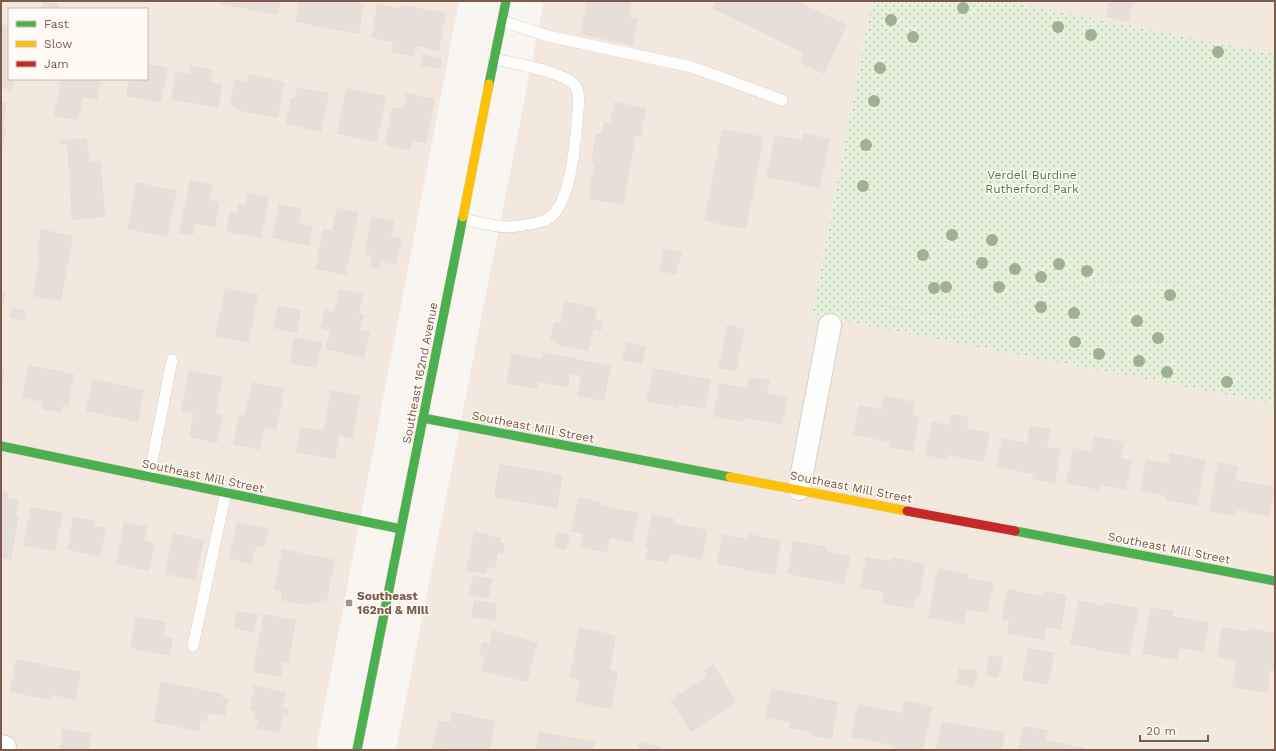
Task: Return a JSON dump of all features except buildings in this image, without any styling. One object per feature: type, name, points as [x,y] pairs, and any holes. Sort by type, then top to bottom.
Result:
[{"type":"street","name":"Southeast 162nd Avenue","points":[[357,750],[506,1]]},
{"type":"street","points":[[799,489],[830,325]]},
{"type":"street","name":"Southeast Mill Street","points":[[423,418],[1275,581]]},
{"type":"street","name":"Southeast Mill Street","points":[[1,446],[401,529]]},
{"type":"lane","points":[[502,21],[548,36],[692,67],[782,100]]},
{"type":"lane","points":[[463,219],[507,227],[530,224],[549,218],[561,205],[570,180],[579,99],[576,86],[566,78],[538,69],[494,59]]},
{"type":"lane","points":[[149,477],[172,360]]},
{"type":"lane","points":[[193,646],[226,492]]},
{"type":"path","points":[[830,325],[834,313],[844,304],[858,302],[955,317],[971,316],[1093,282],[1138,280],[1172,282],[1275,304]]},
{"type":"shaded area","points":[[1,1],[459,1],[316,750],[1,750]]},
{"type":"shaded area","points":[[544,1],[872,1],[812,314],[1275,404],[1275,750],[396,750]]},
{"type":"shaded area","points":[[1004,1],[1275,1],[1275,54]]},
{"type":"green space","name":"Verdell Burdine Rutherford Park","points":[[872,1],[1004,1],[1275,54],[1275,404],[812,315]]},
{"type":"traffic: fast","points":[[489,84],[506,1]]},
{"type":"traffic: fast","points":[[357,750],[463,217]]},
{"type":"traffic: fast","points":[[423,418],[730,477]]},
{"type":"traffic: fast","points":[[1,446],[401,529]]},
{"type":"traffic: fast","points":[[1015,531],[1275,581]]},
{"type":"traffic: slow","points":[[463,217],[489,84]]},
{"type":"traffic: slow","points":[[730,477],[907,511]]},
{"type":"traffic: jam","points":[[907,511],[1015,531]]},
{"type":"place","name":"Southeast 162nd & Mill","points":[[349,603]]}]
